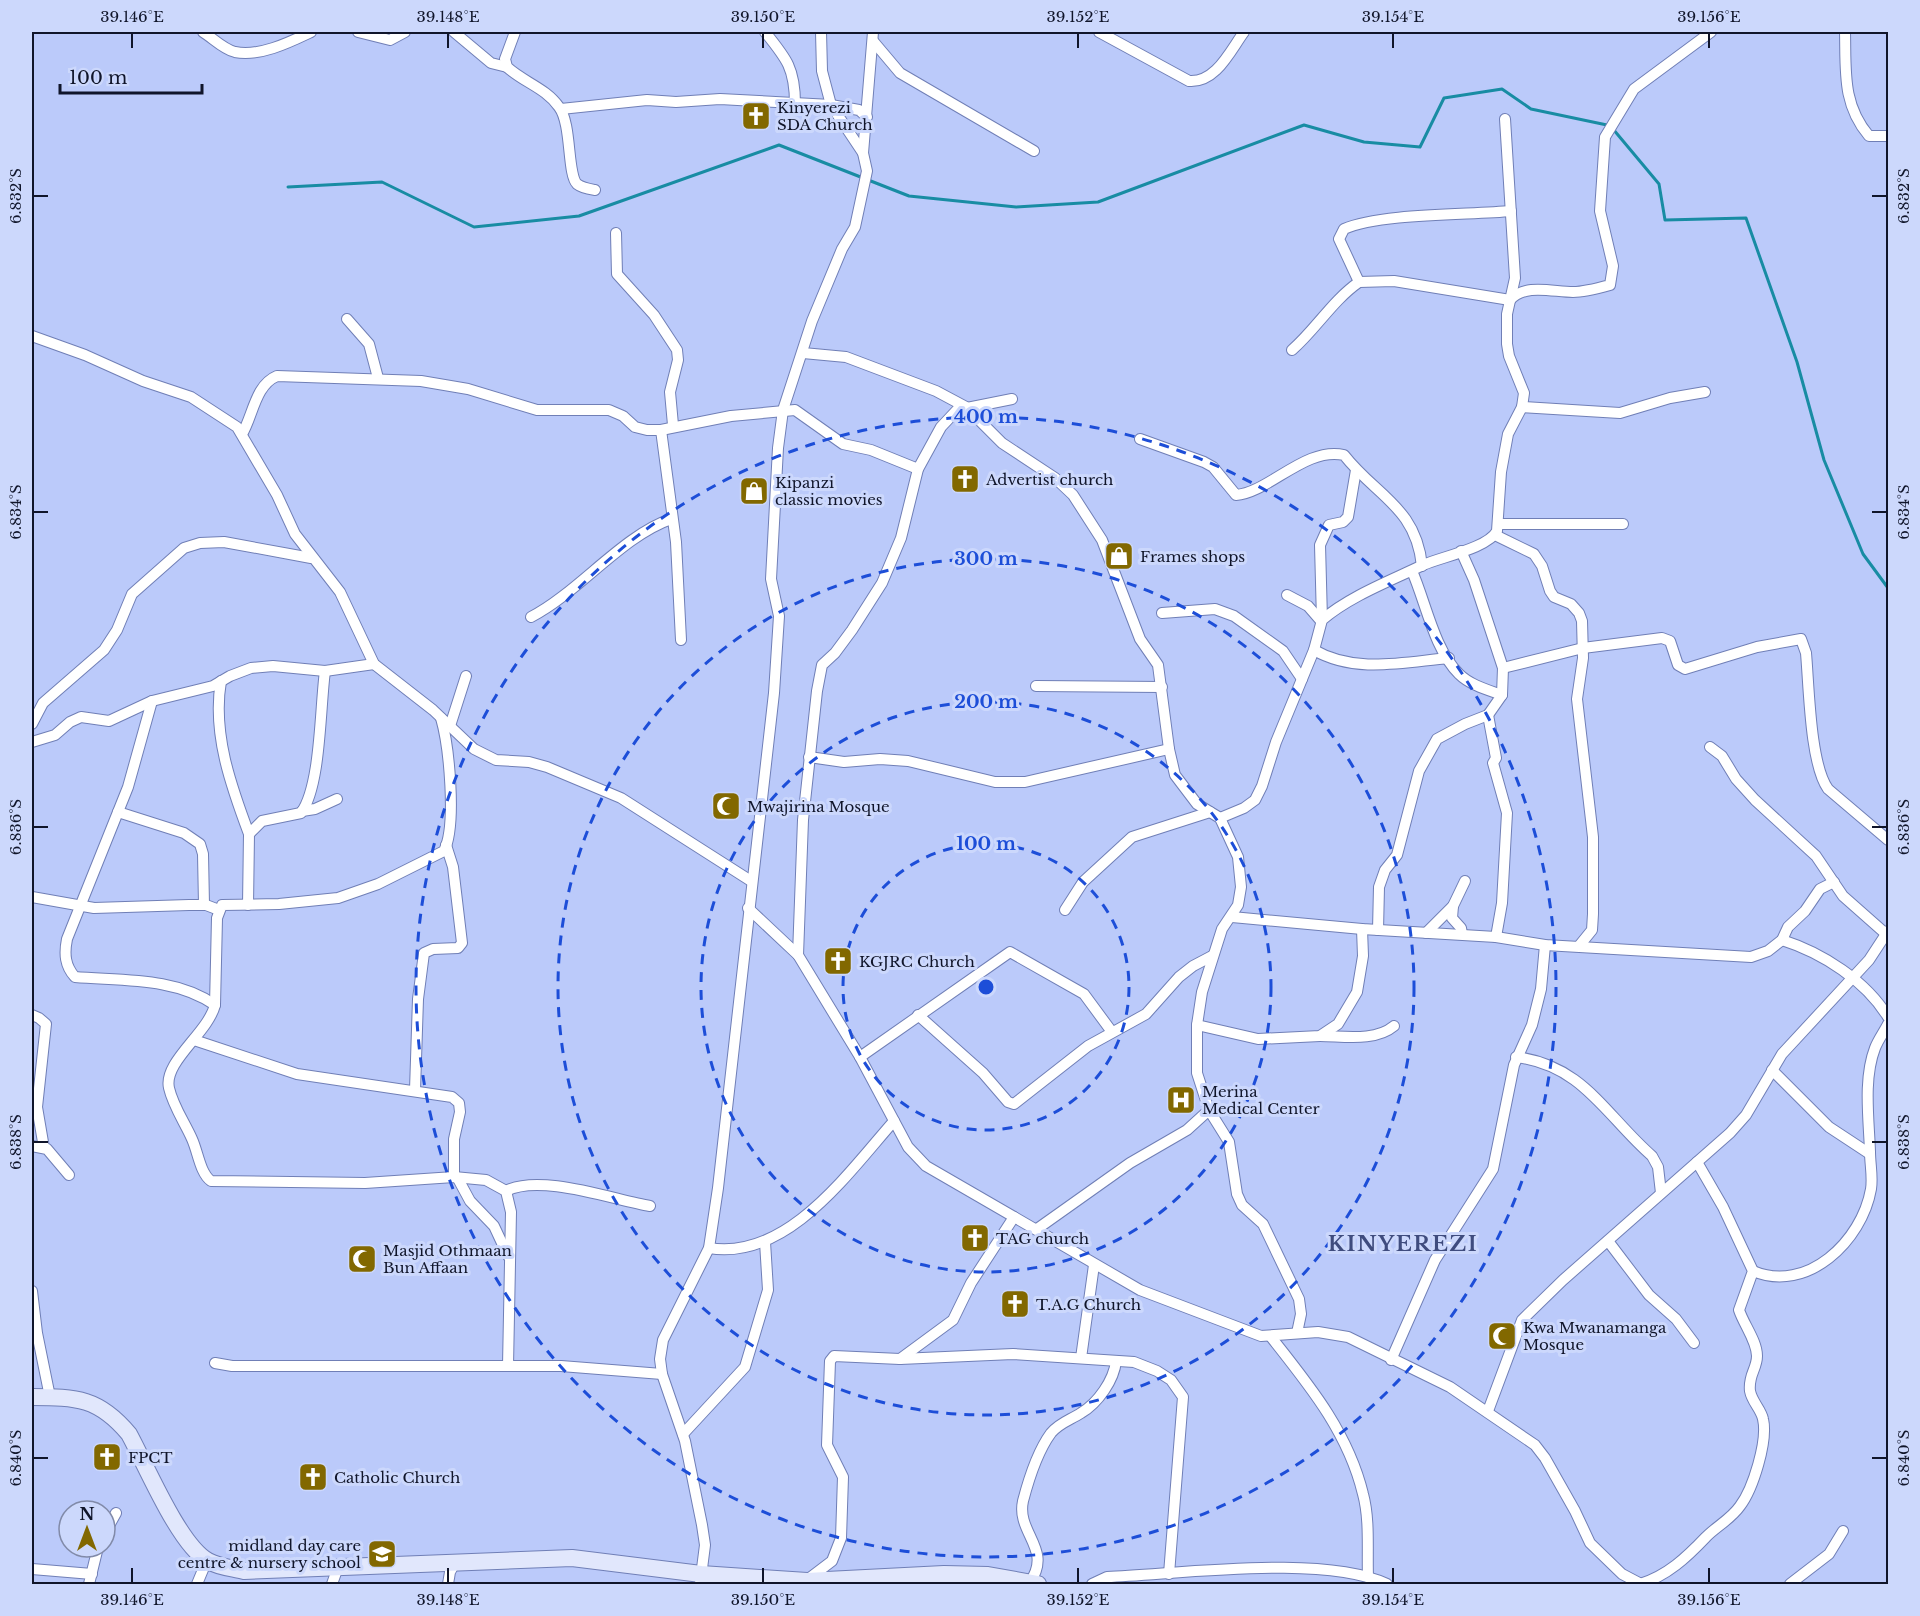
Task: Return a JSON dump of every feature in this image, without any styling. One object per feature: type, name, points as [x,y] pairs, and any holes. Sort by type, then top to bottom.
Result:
[{"type":"street","points":[[203,32],[228,49],[247,52],[282,46],[311,32]]},
{"type":"street","points":[[358,32],[390,40],[405,32]]},
{"type":"street","points":[[454,32],[492,63],[507,67],[546,93],[561,109],[569,133],[574,179],[582,186],[595,190]]},
{"type":"street","points":[[507,67],[505,59],[515,32]]},
{"type":"street","points":[[765,32],[790,66],[795,79],[795,104]]},
{"type":"street","points":[[821,32],[822,71],[831,105],[863,153]]},
{"type":"street","points":[[1108,33],[1189,81],[1198,82],[1208,79],[1244,32]]},
{"type":"street","points":[[1510,300],[1516,293],[1526,290],[1576,292],[1610,285],[1613,266],[1600,211],[1605,137],[1616,114],[1630,94],[1711,32]]},
{"type":"street","points":[[1845,32],[1848,100],[1856,121],[1869,136],[1888,136]]},
{"type":"street","points":[[701,1579],[705,1545],[682,1434],[662,1374],[663,1340],[709,1248],[718,1188],[751,881],[765,776],[778,637],[779,616],[771,579],[778,448],[783,410],[812,321],[858,216],[867,171],[863,153],[873,36]]},
{"type":"street","points":[[873,36],[900,73],[1034,151]]},
{"type":"street","points":[[561,109],[647,100],[676,102],[720,99],[831,105],[860,110],[867,117]]},
{"type":"street","points":[[1497,530],[1501,472],[1508,434],[1522,407],[1524,393],[1509,356],[1507,344],[1510,300],[1515,278],[1505,119]]},
{"type":"street","points":[[1359,282],[1339,239],[1344,229],[1392,220],[1511,211]]},
{"type":"street","points":[[616,233],[617,274],[654,315],[677,350],[678,360],[670,392],[673,425]]},
{"type":"street","points":[[1293,350],[1310,334],[1329,308],[1359,282],[1394,281],[1510,300]]},
{"type":"street","points":[[347,319],[369,344],[378,378]]},
{"type":"street","points":[[32,336],[85,355],[143,381],[190,397],[237,427],[277,495],[295,534],[339,592],[374,664],[446,722],[474,749],[496,760],[529,762],[546,767],[621,798],[751,881]]},
{"type":"street","points":[[803,353],[846,357],[936,391],[966,407],[1002,443],[1055,478],[1073,495],[1089,517],[1113,567],[1140,639],[1158,664],[1169,749],[1175,776],[1197,804],[1220,818],[1238,857],[1240,872],[1238,905],[1222,929],[1202,992],[1197,1025],[1197,1073],[1209,1110],[1229,1142],[1234,1184],[1242,1205],[1263,1224],[1299,1299],[1301,1314],[1297,1333]]},
{"type":"street","points":[[242,434],[261,388],[277,376],[378,378],[468,388],[537,410],[609,410],[623,416],[639,429],[661,430],[673,425],[795,410],[801,413],[807,421],[843,444],[871,450],[918,469]]},
{"type":"street","points":[[1522,407],[1620,413],[1670,398],[1705,392]]},
{"type":"street","points":[[798,955],[803,820],[822,664],[836,653],[882,584],[901,538],[918,469],[941,427],[957,410],[1012,399]]},
{"type":"street","points":[[661,430],[671,519],[677,550],[681,640]]},
{"type":"street","points":[[1140,439],[1213,467],[1236,495],[1328,453],[1344,455],[1356,470],[1402,511],[1417,543],[1417,569],[1436,638],[1459,674],[1502,694]]},
{"type":"street","points":[[1220,818],[1244,808],[1255,800],[1314,650],[1321,620],[1320,545],[1329,525],[1343,522],[1348,517],[1356,470]]},
{"type":"street","points":[[531,617],[567,594],[646,533],[671,519]]},
{"type":"street","points":[[1321,620],[1351,601],[1417,569],[1461,551],[1497,530],[1623,524]]},
{"type":"street","points":[[1497,530],[1534,554],[1554,597],[1571,604],[1579,613],[1583,648],[1577,699],[1593,837],[1592,930],[1579,946]]},
{"type":"street","points":[[32,724],[44,703],[104,650],[117,630],[132,594],[184,548],[200,543],[224,542],[311,558]]},
{"type":"street","points":[[1378,930],[1381,878],[1384,870],[1398,855],[1419,771],[1437,739],[1488,715],[1502,694],[1503,668],[1474,580],[1461,551]]},
{"type":"street","points":[[1287,594],[1308,606],[1321,620]]},
{"type":"street","points":[[1162,613],[1215,609],[1234,616],[1283,651],[1302,679]]},
{"type":"street","points":[[1503,668],[1583,648],[1662,638],[1670,641],[1678,665],[1685,669],[1757,647],[1801,639],[1806,653],[1816,749],[1822,780],[1828,789],[1888,840]]},
{"type":"street","points":[[1314,650],[1343,663],[1373,665],[1449,658]]},
{"type":"street","points":[[32,741],[56,735],[70,722],[81,717],[109,721],[152,701],[213,686],[251,669],[273,666],[325,672],[374,664]]},
{"type":"street","points":[[303,811],[314,771],[325,672]]},
{"type":"street","points":[[415,1090],[422,958],[428,950],[458,948],[462,943],[453,867],[446,845],[450,765],[446,722],[466,676]]},
{"type":"street","points":[[221,681],[218,706],[220,733],[233,788],[249,834],[248,905]]},
{"type":"street","points":[[1036,686],[1162,687]]},
{"type":"street","points":[[152,701],[141,746],[118,812],[65,948],[70,971],[75,976],[176,986],[200,994],[215,1005]]},
{"type":"street","points":[[1488,715],[1496,758],[1493,763],[1507,813],[1502,903],[1497,937]]},
{"type":"street","points":[[1488,1411],[1522,1320],[1746,1115],[1772,1070],[1803,1029],[1851,976],[1869,960],[1887,933],[1843,896],[1816,856],[1750,794],[1736,779],[1722,756],[1710,747]]},
{"type":"street","points":[[809,756],[844,762],[880,759],[908,761],[994,782],[1025,782],[1169,749]]},
{"type":"street","points":[[249,834],[262,821],[295,816],[337,799]]},
{"type":"street","points":[[118,812],[184,833],[201,844],[204,905]]},
{"type":"street","points":[[1065,909],[1083,882],[1132,837],[1210,812]]},
{"type":"street","points":[[446,845],[439,854],[397,876],[338,898],[222,905],[219,910],[215,1005],[212,1016],[173,1065],[168,1080],[173,1100],[197,1150],[205,1177],[211,1181],[365,1183],[455,1177],[486,1180],[506,1191],[527,1186],[576,1189],[650,1206]]},
{"type":"street","points":[[1426,933],[1453,906],[1465,881]]},
{"type":"street","points":[[1232,917],[1362,929],[1497,937],[1545,945],[1751,957],[1768,951],[1782,940],[1788,927],[1805,911],[1820,889],[1834,882]]},
{"type":"street","points":[[32,897],[81,906],[117,908],[204,905],[219,910]]},
{"type":"street","points":[[1453,906],[1452,918],[1461,928],[1462,934]]},
{"type":"street","points":[[748,908],[798,955],[860,1057],[908,1147],[926,1166],[1140,1290],[1242,1329],[1271,1337],[1318,1332],[1348,1337],[1450,1387],[1535,1445],[1571,1504],[1590,1543],[1622,1574],[1641,1584],[1653,1580],[1688,1557],[1741,1506],[1754,1480],[1764,1434],[1763,1419],[1752,1400],[1750,1390],[1749,1378],[1757,1363],[1757,1353],[1739,1310],[1752,1271],[1723,1207],[1697,1162]]},
{"type":"street","points":[[1320,1036],[1338,1024],[1358,992],[1363,956],[1362,929]]},
{"type":"street","points":[[1782,940],[1851,976],[1877,999],[1888,1017]]},
{"type":"street","points":[[1391,1360],[1443,1246],[1493,1169],[1516,1057],[1536,1010],[1544,978],[1545,945]]},
{"type":"street","points":[[860,1057],[1010,952],[1084,994],[1112,1032]]},
{"type":"street","points":[[918,1015],[983,1073],[1012,1104],[1112,1032],[1146,1014],[1179,977],[1212,956]]},
{"type":"street","points":[[32,1016],[43,1020],[46,1024],[37,1107],[44,1148]]},
{"type":"street","points":[[1752,1271],[1781,1277],[1799,1274],[1824,1264],[1841,1248],[1867,1203],[1871,1188],[1871,1072],[1875,1048],[1888,1024]]},
{"type":"street","points":[[1197,1025],[1258,1039],[1374,1036],[1385,1034],[1394,1026]]},
{"type":"street","points":[[194,1040],[297,1074],[452,1097],[459,1103],[460,1112],[454,1139],[455,1177],[470,1201],[494,1226],[510,1261]]},
{"type":"street","points":[[1516,1057],[1535,1059],[1560,1069],[1599,1101],[1652,1156],[1658,1167],[1661,1193]]},
{"type":"street","points":[[1772,1070],[1829,1127],[1870,1154]]},
{"type":"street","points":[[1037,1229],[1130,1163],[1187,1131],[1209,1110]]},
{"type":"street","points":[[709,1248],[739,1250],[765,1242],[793,1224],[830,1192],[894,1121]]},
{"type":"street","points":[[32,1146],[44,1148],[56,1157],[69,1175]]},
{"type":"street","points":[[506,1191],[511,1212],[508,1366]]},
{"type":"street","points":[[900,1359],[953,1320],[971,1283],[1014,1217]]},
{"type":"street","points":[[1608,1241],[1649,1295],[1676,1319],[1694,1343]]},
{"type":"street","points":[[682,1434],[716,1395],[745,1367],[756,1323],[768,1290],[765,1242]]},
{"type":"street","points":[[1081,1358],[1094,1265]]},
{"type":"street","points":[[32,1292],[37,1334],[50,1397]]},
{"type":"street","points":[[1271,1337],[1329,1414],[1354,1466],[1366,1510],[1368,1576]]},
{"type":"street","points":[[807,1581],[832,1561],[841,1538],[843,1477],[827,1445],[830,1361],[834,1356],[900,1359],[1013,1354],[1081,1358],[1134,1362],[1157,1371],[1171,1380],[1183,1397],[1169,1574]]},
{"type":"street","points":[[32,1397],[72,1397],[88,1401],[118,1420],[129,1434],[185,1538],[207,1560],[244,1570],[572,1558],[701,1579],[807,1581],[944,1574],[988,1575],[1034,1583],[1038,1551],[1025,1526],[1022,1512],[1038,1455],[1052,1432],[1062,1422],[1082,1413],[1103,1392],[1115,1370],[1116,1361]]},
{"type":"street","points":[[214,1363],[232,1366],[508,1366],[662,1374]]},
{"type":"street","points":[[1790,1584],[1829,1554],[1844,1531]]},
{"type":"street","points":[[32,1569],[90,1580],[95,1559]]},
{"type":"street","points":[[197,1584],[207,1560]]},
{"type":"street","points":[[448,1584],[450,1572],[457,1561]]},
{"type":"street","points":[[332,1584],[338,1567]]},
{"type":"street","points":[[1092,1584],[1107,1577],[1284,1569],[1323,1570],[1368,1576],[1387,1584]]},
{"type":"waterway","points":[[288,187],[382,182],[474,227],[579,216],[779,145],[909,196],[1016,207],[1098,202],[1304,125],[1364,142],[1420,147],[1444,98],[1502,89],[1531,109],[1607,125]]},
{"type":"waterway","points":[[1613,129],[1659,184],[1665,220],[1746,218],[1797,362],[1824,460],[1863,554],[1888,588]]},
{"type":"place","name":"Kinyerezi SDA Church","points":[[756,116]]},
{"type":"place","name":"Advertist church","points":[[965,479]]},
{"type":"place","name":"Kipanzi classic movies","points":[[754,491]]},
{"type":"place","name":"Frames shops","points":[[1119,556]]},
{"type":"place","name":"Mwajirina Mosque","points":[[726,806]]},
{"type":"place","name":"KGJRC Church","points":[[838,961]]},
{"type":"place","name":"Merina Medical Center","points":[[1181,1100]]},
{"type":"place","name":"TAG church","points":[[975,1238]]},
{"type":"place","name":"Masjid Othmaan Bun Affaan","points":[[362,1259]]},
{"type":"place","name":"T.A.G Church","points":[[1015,1304]]},
{"type":"place","name":"Kwa Mwanamanga Mosque","points":[[1502,1336]]},
{"type":"place","name":"FPCT","points":[[107,1457]]},
{"type":"place","name":"Catholic Church","points":[[313,1477]]},
{"type":"place","name":"midland day care centre & nursery school","points":[[382,1554]]},
{"type":"district","name":"KINYEREZI","points":[[1403,1244]]}]
